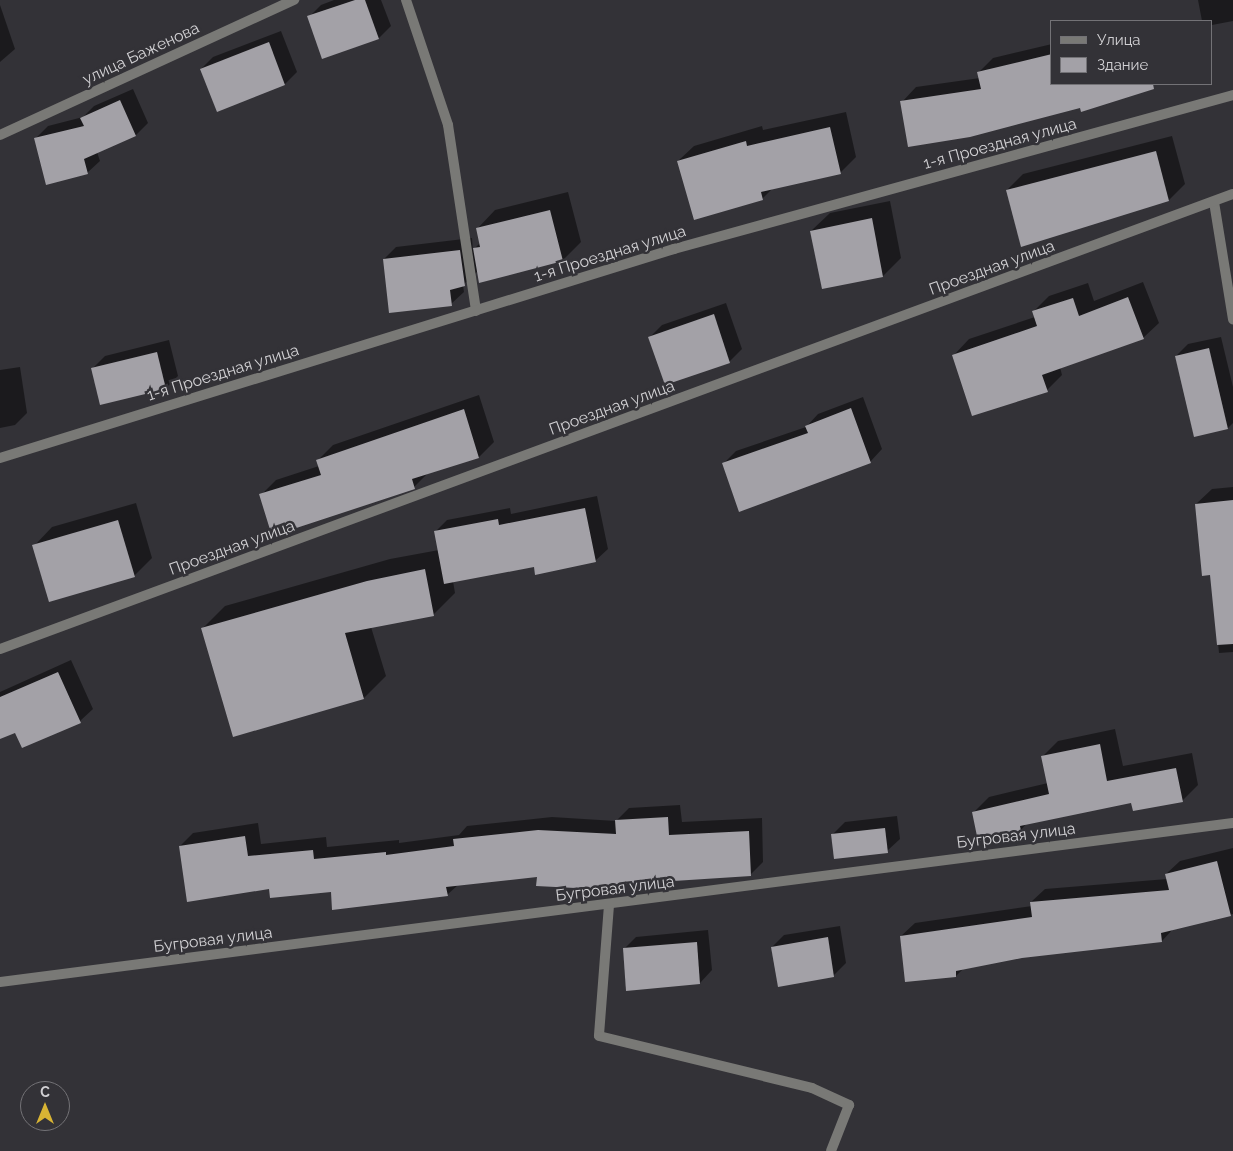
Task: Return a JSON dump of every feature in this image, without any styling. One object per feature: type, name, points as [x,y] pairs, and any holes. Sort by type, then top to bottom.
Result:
[{"type":"street","name":"улица Баженова","points":[[0,135],[294,0]]},
{"type":"street","points":[[406,0],[448,125],[476,311]]},
{"type":"street","name":"1-я Проездная улица","points":[[0,458],[674,249],[1233,95]]},
{"type":"street","name":"Проездная улица","points":[[0,649],[1233,194]]},
{"type":"street","points":[[1214,202],[1233,319]]},
{"type":"street","name":"Бугровая улица","points":[[0,982],[1233,823]]},
{"type":"street","points":[[609,904],[599,1036],[812,1088],[849,1105],[831,1151]]},
{"type":"building","points":[[355,0],[365,0],[379,39],[322,59],[307,16]]},
{"type":"building","points":[[269,42],[285,85],[217,112],[200,69]]},
{"type":"building","points":[[1050,54],[1050,85],[1153,85],[1154,89],[1081,112],[1080,108],[970,137],[908,147],[900,101],[981,89],[977,72]]},
{"type":"building","points":[[120,100],[136,136],[84,159],[88,174],[46,185],[34,138],[84,126],[80,118]]},
{"type":"building","points":[[830,127],[841,174],[761,192],[763,200],[694,220],[677,161],[746,141],[747,146]]},
{"type":"building","points":[[1156,151],[1169,201],[1021,247],[1006,190]]},
{"type":"building","points":[[550,210],[563,261],[479,283],[473,248],[480,247],[476,228]]},
{"type":"building","points":[[872,218],[883,277],[822,289],[810,231]]},
{"type":"building","points":[[460,250],[465,286],[450,290],[452,306],[389,313],[383,259]]},
{"type":"building","points":[[1128,297],[1144,339],[1042,375],[1048,392],[972,416],[952,355],[1037,326],[1032,311],[1073,298],[1079,316]]},
{"type":"building","points":[[714,314],[730,363],[665,385],[648,337]]},
{"type":"building","points":[[1209,348],[1228,429],[1194,437],[1175,356]]},
{"type":"building","points":[[157,352],[166,389],[100,405],[91,368]]},
{"type":"building","points":[[851,408],[871,463],[739,512],[722,463],[808,433],[805,426]]},
{"type":"building","points":[[464,409],[479,458],[412,479],[415,489],[272,536],[259,494],[321,475],[316,460]]},
{"type":"building","points":[[1233,500],[1233,644],[1217,645],[1210,575],[1202,576],[1195,504]]},
{"type":"building","points":[[585,508],[596,562],[535,575],[534,567],[444,584],[434,531],[498,519],[499,525]]},
{"type":"building","points":[[118,520],[135,577],[49,602],[32,545]]},
{"type":"building","points":[[425,569],[434,616],[345,633],[364,699],[233,737],[201,628],[367,581]]},
{"type":"building","points":[[58,672],[81,723],[22,748],[15,733],[0,739],[0,697]]},
{"type":"building","points":[[1100,744],[1107,781],[1176,768],[1183,802],[1133,811],[1131,803],[1020,826],[1021,831],[978,841],[972,812],[1049,794],[1041,756]]},
{"type":"building","points":[[668,817],[669,835],[749,831],[751,876],[596,886],[595,889],[536,886],[537,877],[446,887],[448,896],[332,910],[331,892],[270,898],[269,889],[187,902],[179,846],[245,836],[248,856],[313,850],[314,859],[386,852],[386,855],[454,846],[453,839],[538,830],[616,834],[615,820]]},
{"type":"building","points":[[885,828],[888,853],[834,859],[831,834]]},
{"type":"building","points":[[1217,861],[1231,916],[1161,933],[1162,942],[1022,958],[956,971],[956,977],[905,982],[900,936],[1032,917],[1030,902],[1169,890],[1165,874]]},
{"type":"building","points":[[828,937],[834,977],[778,987],[771,947]]},
{"type":"building","points":[[697,942],[700,984],[626,991],[623,948]]}]
